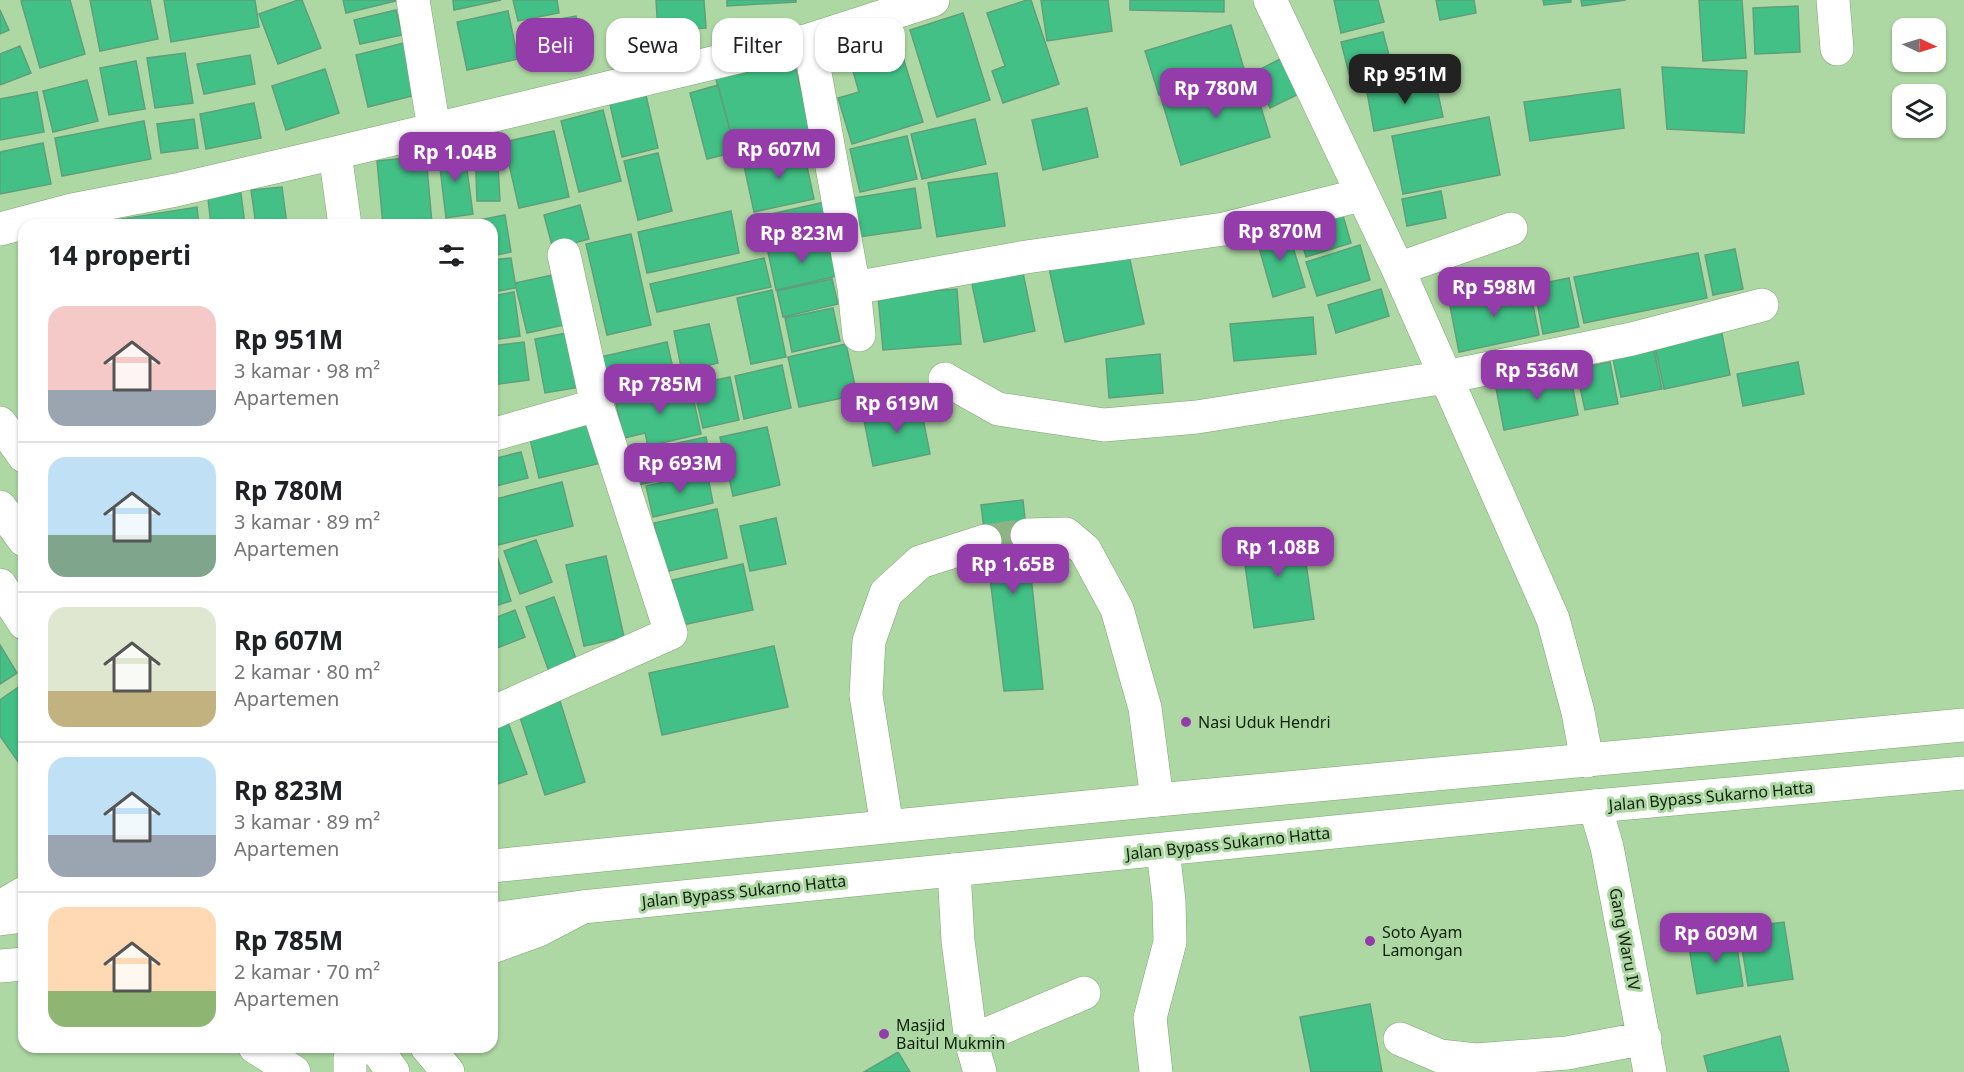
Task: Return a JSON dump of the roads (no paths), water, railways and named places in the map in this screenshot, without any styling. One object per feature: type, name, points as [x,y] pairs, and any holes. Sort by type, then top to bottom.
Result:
[{"type":"main road","points":[[413,0],[434,129]]},
{"type":"main road","points":[[38,219],[335,153],[809,40],[933,0]]},
{"type":"main road","points":[[1270,0],[1398,269],[1553,619],[1578,712],[1587,761]]},
{"type":"main road","points":[[1833,0],[1837,49]]},
{"type":"main road","points":[[809,40],[854,288],[859,335]]},
{"type":"main road","points":[[335,153],[344,219]]},
{"type":"main road","points":[[854,288],[1026,257],[1224,229],[1361,195]]},
{"type":"main road","points":[[0,229],[18,224]]},
{"type":"main road","points":[[1398,269],[1511,229]]},
{"type":"main road","points":[[498,709],[671,633],[597,405],[564,255]]},
{"type":"main road","points":[[945,379],[998,409],[1104,425],[1197,417],[1446,377],[1632,339],[1762,305]]},
{"type":"main road","points":[[498,433],[597,405]]},
{"type":"main road","points":[[0,423],[18,448]]},
{"type":"main road","points":[[0,507],[18,532]]},
{"type":"main road","points":[[1027,535],[1066,534],[1085,550],[1117,609],[1145,708],[1157,800]]},
{"type":"main road","points":[[887,826],[866,695],[869,641],[886,593],[920,562],[985,541]]},
{"type":"main road","points":[[0,585],[18,613]]},
{"type":"main road","points":[[498,865],[1157,800],[1964,725]]},
{"type":"main road","name":"Jalan Bypass Sukarno Hatta","points":[[498,918],[582,907],[1595,806],[1964,773]]},
{"type":"main road","name":"Gang Waru IV","points":[[1595,806],[1607,848],[1650,1072]]},
{"type":"main road","points":[[1156,1072],[1150,1018],[1170,942],[1169,901],[1163,850]]},
{"type":"main road","points":[[954,870],[958,941],[971,1041],[980,1072]]},
{"type":"main road","points":[[0,907],[18,896]]},
{"type":"main road","points":[[498,945],[539,930],[582,907]]},
{"type":"main road","points":[[0,919],[18,917]]},
{"type":"main road","points":[[0,966],[18,964]]},
{"type":"main road","points":[[971,1041],[1084,993]]},
{"type":"main road","points":[[1400,1039],[1440,1056],[1476,1060],[1567,1053],[1645,1038]]},
{"type":"main road","points":[[264,1053],[294,1072]]},
{"type":"main road","points":[[350,1072],[352,1053]]},
{"type":"main road","points":[[379,1053],[393,1072]]},
{"type":"main road","points":[[432,1053],[448,1072]]},
{"type":"main road","points":[[446,1053],[454,1072]]},
{"type":"tunnel","points":[[985,541],[1027,535]]},
{"type":"place","name":"Nasi Uduk Hendri","points":[[1186,722]]},
{"type":"place","name":"Soto Ayam Lamongan","points":[[1370,941]]},
{"type":"place","name":"Masjid Baitul Mukmin","points":[[884,1034]]}]
